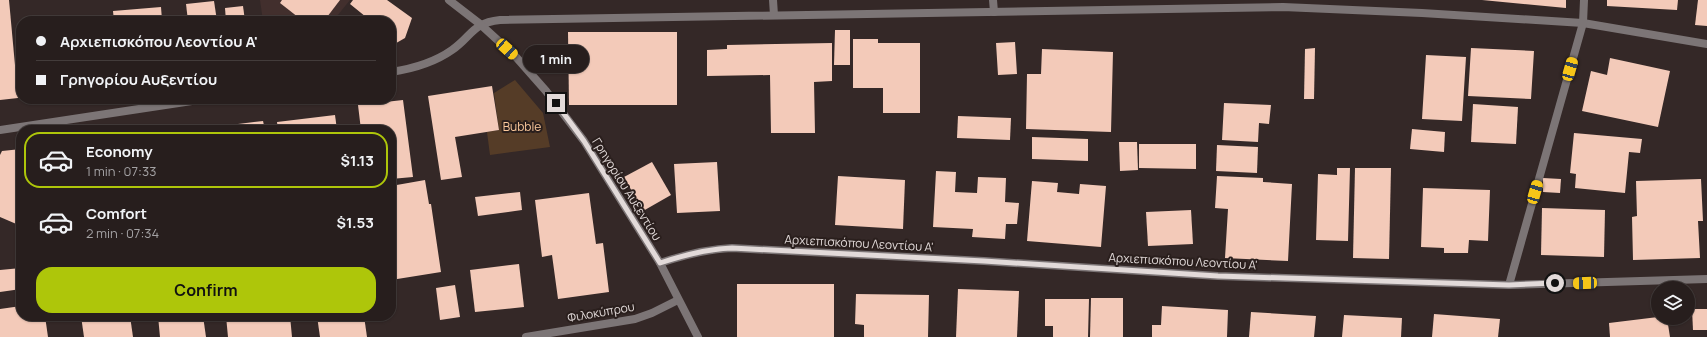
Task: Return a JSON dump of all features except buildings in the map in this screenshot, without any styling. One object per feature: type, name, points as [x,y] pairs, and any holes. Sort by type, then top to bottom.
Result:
[{"type":"street","name":"Γρηγορίου Αυξεντίου","points":[[449,0],[480,24],[516,57],[551,97],[584,141],[660,263],[698,337]]},
{"type":"street","points":[[773,0],[774,15]]},
{"type":"street","points":[[993,0],[994,12]]},
{"type":"street","points":[[1509,285],[1583,23],[1584,0]]},
{"type":"street","points":[[396,71],[414,68],[452,50],[480,24],[487,21],[500,20],[1283,7],[1422,13],[1583,23],[1707,44]]},
{"type":"street","points":[[33,125],[172,104]]},
{"type":"street","points":[[0,130],[16,128]]},
{"type":"street","name":"Αρχιεπισκόπου Λεοντίου Α'","points":[[660,263],[687,254],[715,248],[732,248],[1218,276],[1509,285],[1707,279]]},
{"type":"street","name":"Φιλοκύπρου","points":[[526,337],[635,319],[652,313],[678,300]]},
{"type":"shaded area","points":[[260,0],[350,0],[337,16],[262,16]]},
{"type":"green space","name":"Bubble","points":[[515,80],[543,113],[550,147],[490,155],[487,132],[499,130],[494,93]]},
{"type":"route","points":[[556,103],[584,141],[660,263],[687,254],[715,248],[732,248],[984,261],[1218,276],[1509,285],[1555,283]]}]
